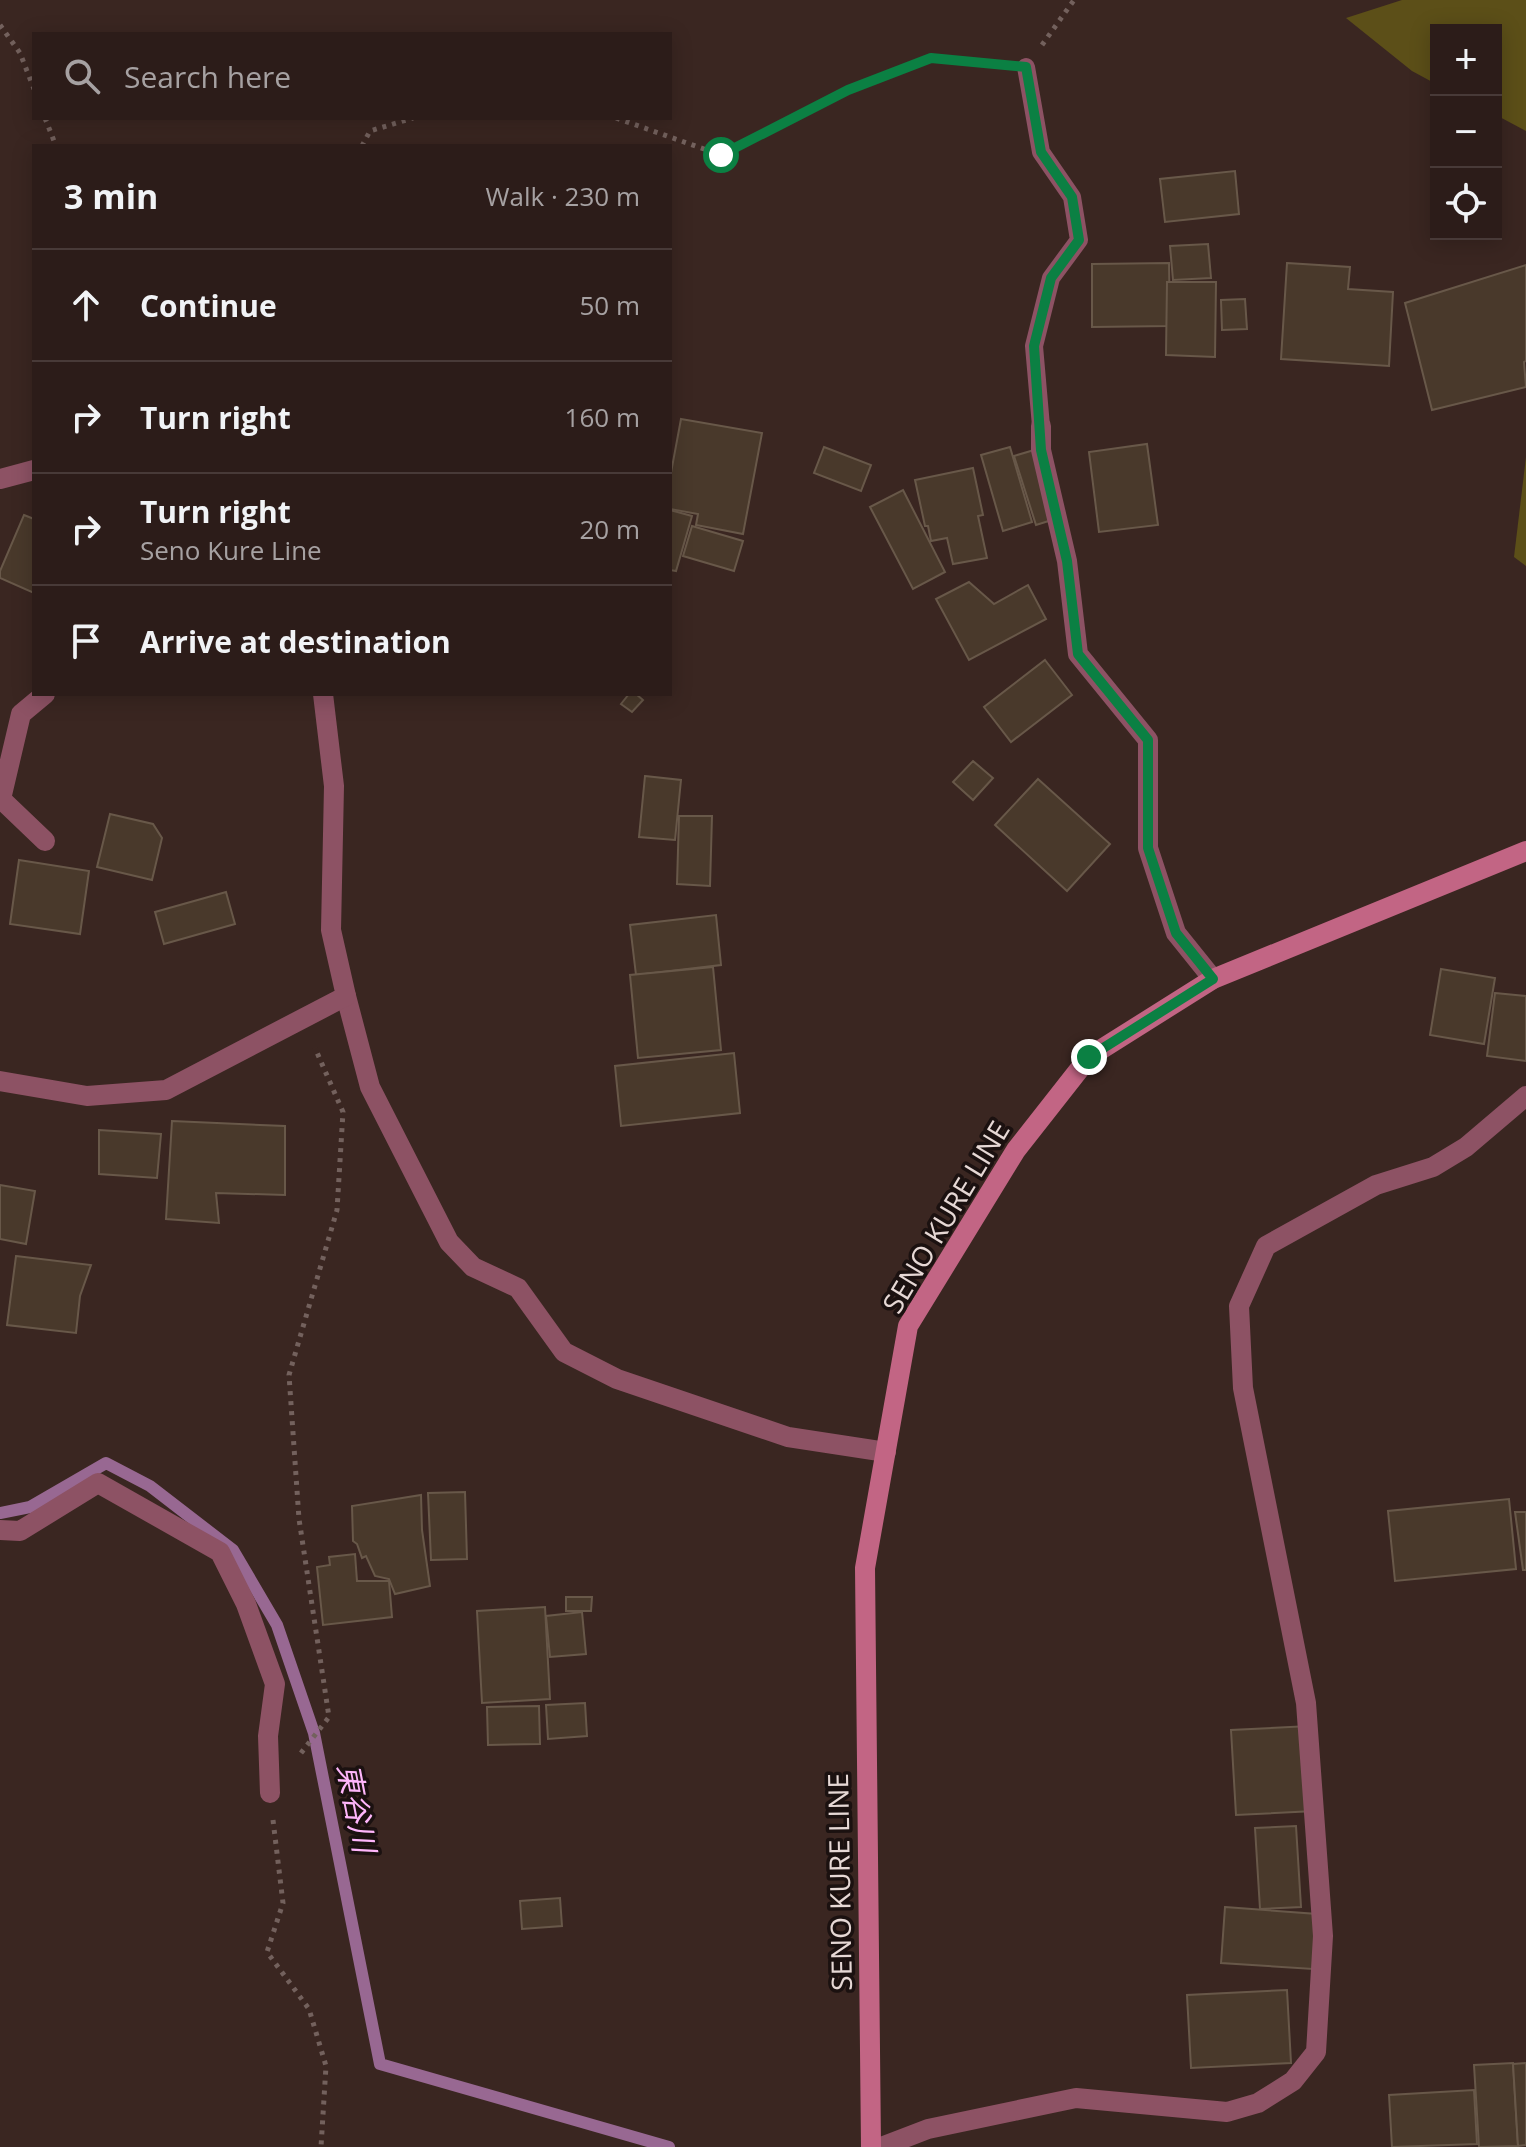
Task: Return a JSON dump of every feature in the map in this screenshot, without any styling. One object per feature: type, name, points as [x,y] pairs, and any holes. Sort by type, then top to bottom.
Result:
[{"type":"main road","name":"SENO KURE LINE","points":[[871,2147],[865,1568],[908,1326],[1016,1150],[1089,1057],[1213,979],[1526,851]]},
{"type":"street","points":[[1041,426],[1041,450],[1067,561],[1078,654],[1148,740],[1148,848],[1176,933],[1213,979]]},
{"type":"street","points":[[0,479],[32,471]]},
{"type":"street","points":[[43,696],[21,714],[0,799],[45,841]]},
{"type":"street","points":[[323,696],[334,786],[331,930],[346,996],[370,1087],[449,1242],[473,1267],[518,1288],[564,1352],[617,1379],[788,1437],[886,1452]]},
{"type":"street","points":[[0,1081],[87,1096],[166,1090],[346,996]]},
{"type":"street","points":[[881,2147],[928,2129],[1076,2098],[1227,2112],[1258,2103],[1293,2081],[1316,2052],[1323,1936],[1306,1703],[1243,1388],[1239,1306],[1266,1246],[1376,1185],[1433,1167],[1466,1147],[1526,1096]]},
{"type":"street","points":[[0,1530],[20,1531],[98,1483],[220,1552],[246,1604],[275,1684],[268,1736],[270,1793]]},
{"type":"lane","points":[[1026,67],[1041,152],[1072,197],[1079,240],[1051,278],[1034,346],[1041,426]]},
{"type":"path","points":[[622,120],[721,155],[848,90],[931,58],[1026,67],[1074,0]]},
{"type":"path","points":[[0,25],[20,53],[32,84]]},
{"type":"path","points":[[46,120],[55,144]]},
{"type":"path","points":[[363,144],[370,131],[406,120]]},
{"type":"path","points":[[302,1018],[343,1112],[337,1210],[289,1375],[299,1519],[329,1717],[270,1793],[283,1903],[267,1952],[309,2009],[326,2066],[321,2147]]},
{"type":"shaded area","points":[[1402,0],[1526,0],[1526,131],[1502,118],[1502,24],[1430,24],[1430,81],[1412,71],[1346,18]]},
{"type":"shaded area","points":[[1526,457],[1526,566],[1514,557]]},
{"type":"building","points":[[1235,171],[1239,214],[1165,222],[1160,179]]},
{"type":"building","points":[[1208,244],[1211,278],[1173,280],[1170,246]]},
{"type":"building","points":[[1169,263],[1170,326],[1092,327],[1092,264]]},
{"type":"building","points":[[1287,263],[1350,267],[1348,289],[1393,292],[1389,366],[1281,359]]},
{"type":"building","points":[[1526,265],[1526,387],[1432,410],[1405,303]]},
{"type":"building","points":[[1167,282],[1216,282],[1215,357],[1166,355]]},
{"type":"building","points":[[1245,299],[1247,329],[1222,330],[1221,300]]},
{"type":"building","points":[[681,419],[762,433],[743,534],[696,525],[698,514],[672,509],[672,467]]},
{"type":"building","points":[[1147,444],[1158,525],[1099,532],[1089,452]]},
{"type":"building","points":[[824,447],[871,465],[861,491],[814,473]]},
{"type":"building","points":[[1010,447],[1032,522],[1003,531],[981,455]]},
{"type":"building","points":[[1034,450],[1055,519],[1036,525],[1014,456]]},
{"type":"building","points":[[973,468],[983,515],[978,516],[987,558],[953,564],[947,538],[931,541],[915,480]]},
{"type":"building","points":[[903,490],[945,572],[913,589],[870,507]]},
{"type":"building","points":[[672,511],[692,516],[676,571],[672,570]]},
{"type":"building","points":[[24,515],[32,518],[32,592],[0,578],[0,571]]},
{"type":"building","points":[[692,526],[743,541],[734,571],[683,556]]},
{"type":"building","points":[[969,582],[994,604],[1028,585],[1046,619],[969,660],[936,599]]},
{"type":"building","points":[[1045,660],[1072,695],[1011,742],[984,707]]},
{"type":"building","points":[[627,696],[638,696],[643,700],[632,712],[621,704]]},
{"type":"building","points":[[973,761],[993,778],[973,800],[953,782]]},
{"type":"building","points":[[645,776],[681,780],[675,840],[639,837]]},
{"type":"building","points":[[1038,779],[1110,844],[1067,891],[995,825]]},
{"type":"building","points":[[110,814],[153,824],[162,838],[152,880],[97,867]]},
{"type":"building","points":[[679,816],[712,816],[710,886],[677,884]]},
{"type":"building","points":[[19,860],[89,871],[80,934],[10,924]]},
{"type":"building","points":[[226,892],[235,924],[164,944],[155,912]]},
{"type":"building","points":[[716,915],[721,965],[636,975],[630,925]]},
{"type":"building","points":[[713,967],[721,1050],[638,1058],[630,975]]},
{"type":"building","points":[[1441,969],[1495,978],[1484,1044],[1430,1035]]},
{"type":"building","points":[[1495,993],[1526,996],[1526,1061],[1487,1056]]},
{"type":"building","points":[[734,1053],[740,1113],[621,1126],[615,1066]]},
{"type":"building","points":[[172,1121],[285,1126],[285,1195],[216,1193],[219,1223],[166,1219]]},
{"type":"building","points":[[99,1130],[161,1134],[157,1178],[99,1174]]},
{"type":"building","points":[[0,1185],[35,1191],[26,1244],[0,1239]]},
{"type":"building","points":[[16,1256],[91,1265],[80,1296],[76,1333],[7,1325]]},
{"type":"building","points":[[465,1492],[467,1559],[431,1560],[428,1493]]},
{"type":"building","points":[[421,1495],[422,1530],[430,1586],[395,1594],[389,1579],[375,1576],[366,1556],[362,1558],[353,1541],[352,1506]]},
{"type":"building","points":[[1509,1499],[1516,1569],[1395,1581],[1388,1511]]},
{"type":"building","points":[[1515,1512],[1526,1512],[1526,1570],[1523,1570]]},
{"type":"building","points":[[355,1554],[357,1581],[389,1581],[392,1617],[323,1625],[317,1567],[330,1565],[329,1557]]},
{"type":"building","points":[[566,1597],[592,1597],[591,1611],[566,1611]]},
{"type":"building","points":[[545,1607],[550,1699],[482,1703],[477,1611]]},
{"type":"building","points":[[582,1612],[586,1654],[550,1657],[546,1616]]},
{"type":"building","points":[[585,1703],[587,1736],[548,1739],[546,1705]]},
{"type":"building","points":[[539,1706],[540,1744],[488,1745],[487,1707]]},
{"type":"building","points":[[1309,1726],[1314,1811],[1236,1815],[1231,1730]]},
{"type":"building","points":[[1296,1826],[1301,1907],[1260,1909],[1255,1828]]},
{"type":"building","points":[[560,1898],[562,1926],[522,1929],[520,1901]]},
{"type":"building","points":[[1225,1907],[1317,1914],[1313,1969],[1221,1963]]},
{"type":"building","points":[[1287,1990],[1291,2063],[1191,2068],[1187,1995]]},
{"type":"building","points":[[1513,2063],[1518,2146],[1479,2147],[1474,2065]]},
{"type":"building","points":[[1526,2063],[1526,2145],[1518,2146],[1513,2064]]},
{"type":"building","points":[[1474,2090],[1477,2144],[1392,2147],[1389,2095]]},
{"type":"waterway","name":"東谷川","points":[[0,1513],[30,1507],[106,1463],[150,1486],[233,1550],[277,1625],[314,1733],[380,2064],[669,2147]]},
{"type":"route","points":[[721,155],[848,90],[931,58],[1026,67],[1041,152],[1072,197],[1079,240],[1051,278],[1034,346],[1041,450],[1067,561],[1078,654],[1148,740],[1148,848],[1176,933],[1213,979],[1089,1057]]}]
